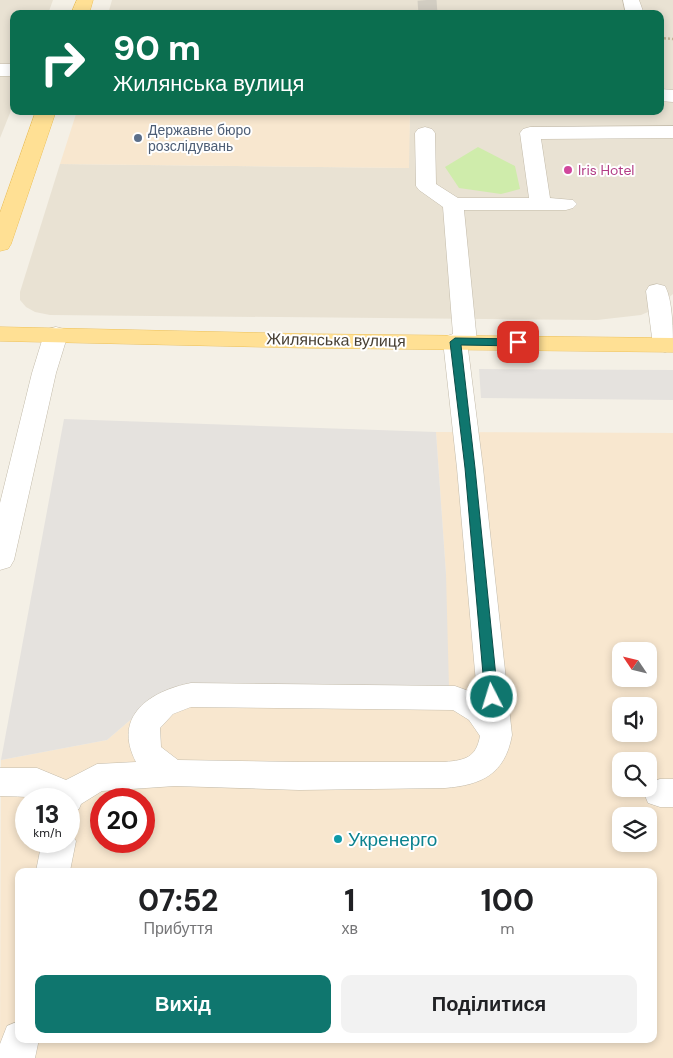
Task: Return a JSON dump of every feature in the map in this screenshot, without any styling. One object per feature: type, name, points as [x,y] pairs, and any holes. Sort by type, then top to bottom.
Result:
[{"type":"main road","points":[[0,244],[45,115]]},
{"type":"main road","name":"Жилянська вулиця","points":[[0,334],[310,341],[669,345]]},
{"type":"street","points":[[540,204],[530,133],[673,132]]},
{"type":"street","points":[[425,133],[426,186],[453,204],[566,204]]},
{"type":"street","points":[[97,778],[176,773],[300,776],[462,774],[476,769],[488,759],[494,748],[496,735],[470,468],[460,342],[453,204]]},
{"type":"street","points":[[657,291],[669,345]]},
{"type":"street","points":[[0,560],[44,374],[56,334]]},
{"type":"street","points":[[80,789],[119,766],[134,749],[149,717],[160,706],[175,698],[191,695],[455,698],[482,711],[491,722],[496,735]]},
{"type":"street","points":[[144,730],[143,744],[149,756],[161,767],[176,773]]},
{"type":"street","points":[[0,782],[37,782],[49,788]]},
{"type":"street","points":[[54,868],[57,853]]},
{"type":"street","points":[[16,1058],[19,1043]]},
{"type":"shaded area","points":[[0,0],[53,0],[49,10],[10,10],[10,113],[0,138]]},
{"type":"shaded area","points":[[112,0],[673,0],[673,294],[655,309],[641,315],[597,320],[50,315],[35,312],[26,307],[20,300],[20,292],[60,164],[408,168],[410,115],[664,115],[664,10],[109,10]]},
{"type":"shaded area","points":[[76,115],[410,115],[409,168],[60,164]]},
{"type":"shaded area","points":[[479,369],[673,370],[673,400],[481,398]]},
{"type":"shaded area","points":[[64,419],[436,432],[446,574],[449,688],[163,692],[107,740],[1,760]]},
{"type":"shaded area","points":[[436,432],[673,433],[673,1058],[0,1058],[1,760],[107,740],[163,692],[446,574]]},
{"type":"green space","points":[[478,147],[515,166],[520,189],[501,194],[459,188],[445,167]]},
{"type":"tunnel","points":[[427,0],[428,10]]},
{"type":"place","name":"Державне бюро розслідувань","points":[[138,138]]},
{"type":"place","name":"Iris Hotel","points":[[568,170]]},
{"type":"place","name":"Укренерго","points":[[338,839]]},
{"type":"route","points":[[492,697],[470,468],[455,342],[518,342]]}]
